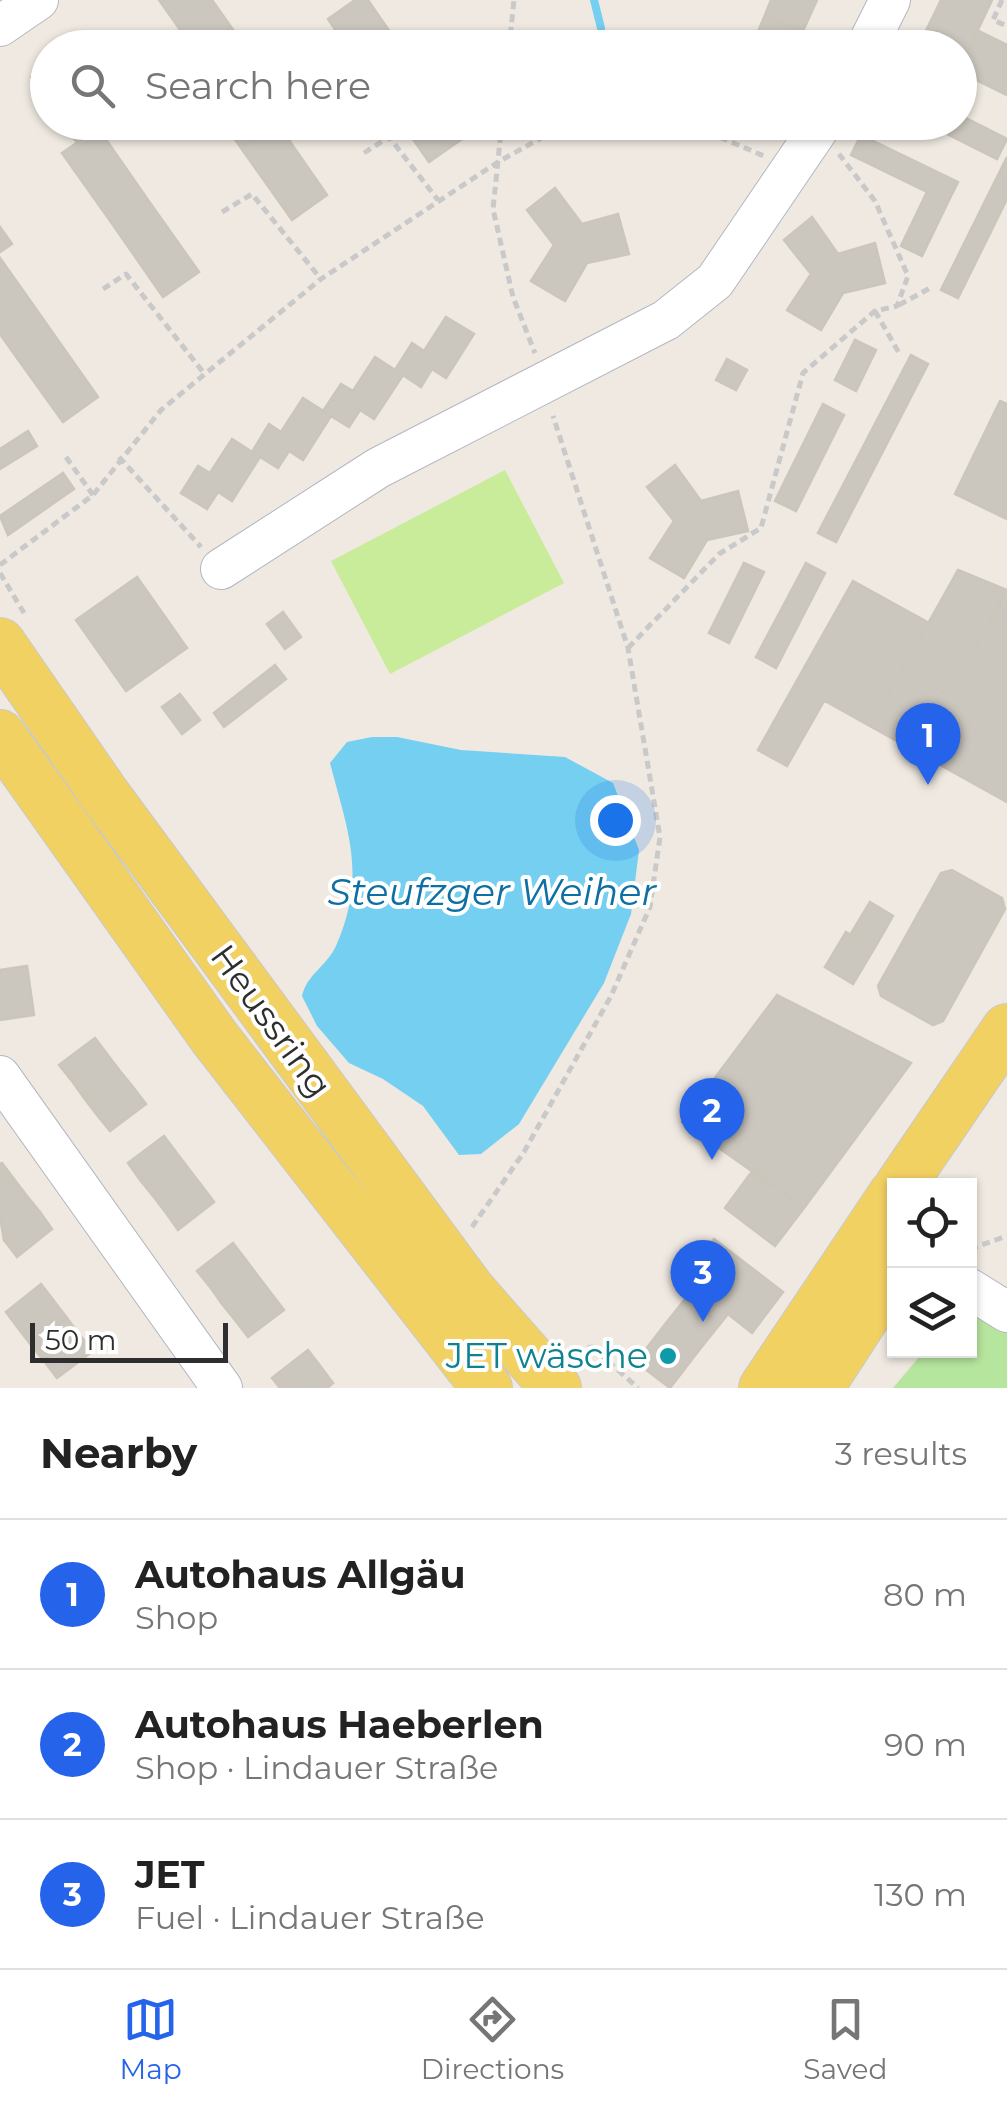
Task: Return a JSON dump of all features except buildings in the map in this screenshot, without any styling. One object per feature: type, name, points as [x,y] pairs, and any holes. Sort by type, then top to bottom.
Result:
[{"type":"main road","name":"Heussring","points":[[0,643],[128,827],[470,1290],[562,1370]]},
{"type":"main road","name":"Heussring","points":[[0,736],[214,1037],[486,1388]]},
{"type":"main road","points":[[912,1178],[1007,1029]]},
{"type":"main road","points":[[945,1178],[1007,1060]]},
{"type":"main road","points":[[764,1388],[887,1217]]},
{"type":"main road","points":[[818,1388],[887,1282]]},
{"type":"street","points":[[0,26],[38,0]]},
{"type":"street","points":[[875,30],[890,0]]},
{"type":"street","points":[[221,569],[378,468],[666,320],[715,282],[812,140]]},
{"type":"street","points":[[0,1076],[222,1388]]},
{"type":"street","points":[[977,1293],[1007,1312]]},
{"type":"path","points":[[511,30],[514,0]]},
{"type":"path","points":[[1002,0],[993,20],[1007,26]]},
{"type":"path","points":[[364,154],[385,140]]},
{"type":"path","points":[[392,140],[438,200]]},
{"type":"path","points":[[465,1237],[524,1152],[602,1014],[650,907],[660,837],[628,648],[558,436],[546,380],[513,297],[494,209],[500,140]]},
{"type":"path","points":[[0,565],[93,495],[119,456],[203,372],[321,279],[438,200],[538,140]]},
{"type":"path","points":[[724,140],[792,170]]},
{"type":"path","points":[[829,140],[875,201],[908,276],[896,306]]},
{"type":"path","points":[[222,212],[252,194],[321,279]]},
{"type":"path","points":[[103,289],[126,274],[203,372]]},
{"type":"path","points":[[628,648],[719,554],[761,528],[803,373],[875,311],[896,306],[932,287]]},
{"type":"path","points":[[875,311],[899,353]]},
{"type":"path","points":[[119,456],[221,569]]},
{"type":"path","points":[[66,457],[93,495]]},
{"type":"path","points":[[977,1247],[1007,1236]]},
{"type":"path","points":[[562,1370],[592,1347],[638,1388]]},
{"type":"green space","points":[[505,470],[564,583],[390,674],[331,561]]},
{"type":"green space","points":[[977,1309],[1007,1330],[1007,1388],[893,1388],[918,1358],[977,1358]]},
{"type":"water","name":"Steufzger Weiher","points":[[397,737],[461,750],[565,757],[613,783],[639,850],[631,914],[604,983],[519,1124],[481,1154],[459,1155],[423,1106],[383,1079],[349,1063],[317,1026],[302,996],[336,946],[351,897],[348,833],[330,763],[347,742]]},
{"type":"waterway","points":[[594,0],[601,28]]},
{"type":"place","name":"Autohaus Allgäu","points":[[928,785]]},
{"type":"place","name":"Autohaus Haeberlen","points":[[712,1160]]},
{"type":"place","name":"JET","points":[[703,1322]]},
{"type":"place","name":"JET wäsche","points":[[668,1356]]}]
